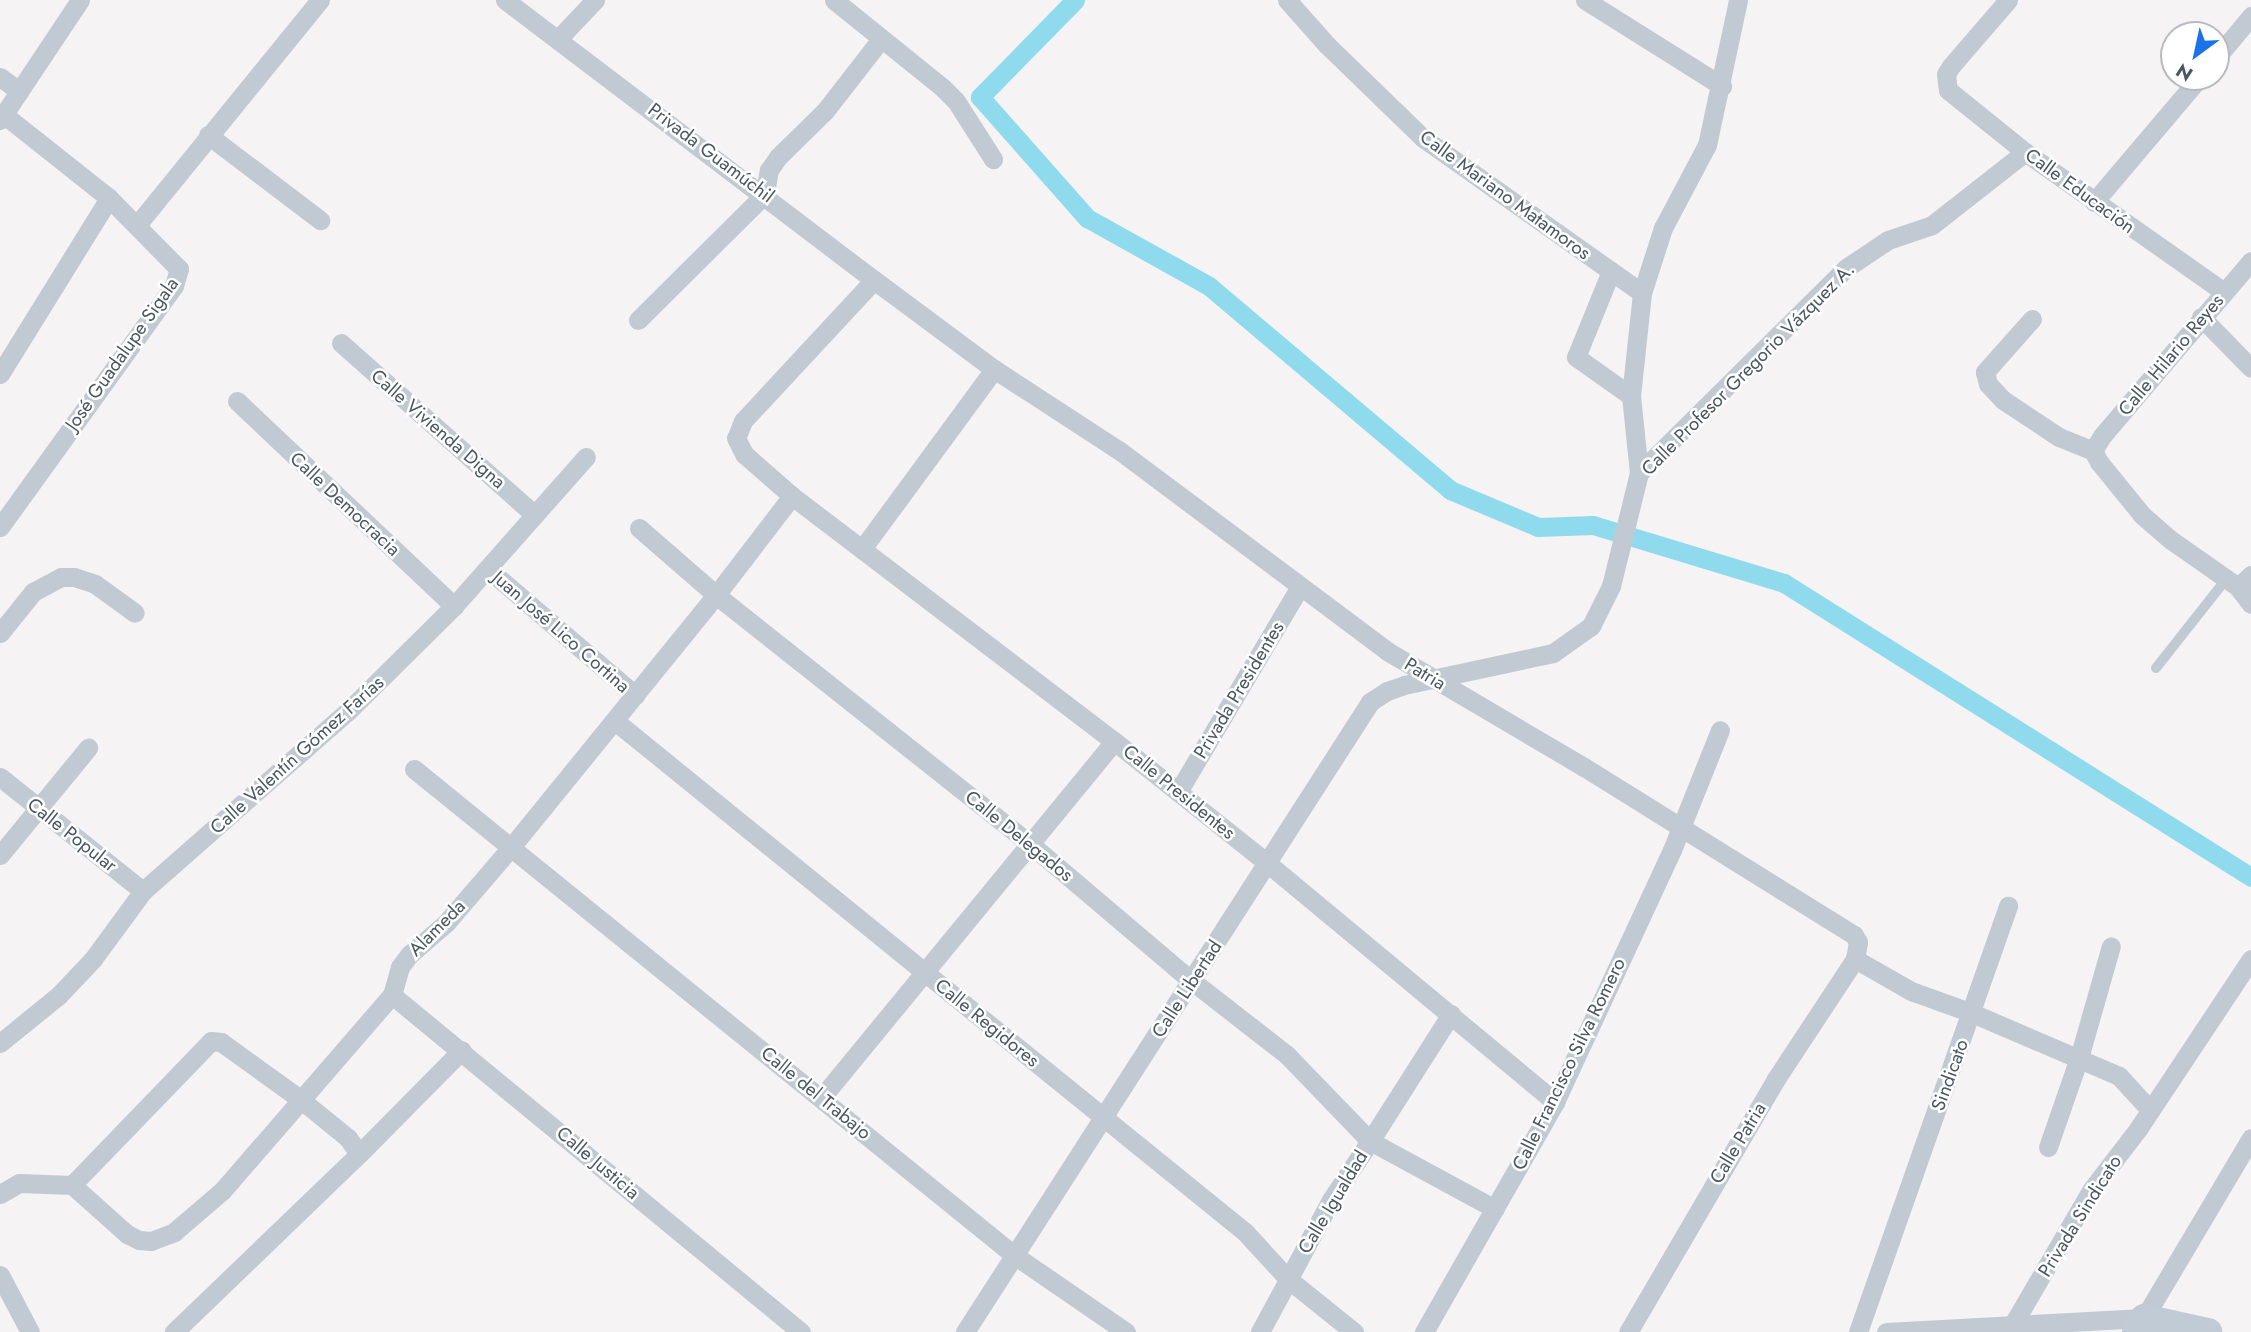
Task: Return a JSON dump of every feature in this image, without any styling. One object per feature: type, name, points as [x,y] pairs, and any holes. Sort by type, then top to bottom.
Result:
[{"type":"street","points":[[2,117],[80,0]]},
{"type":"street","points":[[137,225],[320,0]]},
{"type":"street","name":"Privada Guamúchil","points":[[505,0],[994,369]]},
{"type":"street","points":[[558,39],[595,0]]},
{"type":"street","points":[[834,0],[949,94],[993,159]]},
{"type":"street","name":"Calle Mariano Matamoros","points":[[1287,0],[1327,45],[1423,138],[1642,293]]},
{"type":"street","points":[[1585,0],[1722,86]]},
{"type":"street","points":[[1639,473],[1631,396],[1642,293],[1663,228],[1707,145],[1722,86],[1738,0]]},
{"type":"street","name":"Calle Educación","points":[[2008,0],[1951,66],[1946,82],[1954,96],[2094,202],[2224,291]]},
{"type":"street","points":[[2230,41],[2251,16]]},
{"type":"street","points":[[638,320],[765,194],[768,170],[825,111],[881,39]]},
{"type":"street","points":[[0,77],[19,92]]},
{"type":"street","points":[[2094,202],[2188,91]]},
{"type":"street","name":"José Guadalupe Sigala","points":[[0,527],[178,277],[175,262],[109,198],[2,117]]},
{"type":"street","points":[[208,135],[320,220]]},
{"type":"street","name":"Calle Profesor Gregorio Vázquez A.","points":[[1433,679],[1553,653],[1591,626],[1603,606],[1614,573],[1639,473],[1846,268],[1888,240],[1932,225],[2025,152]]},
{"type":"street","points":[[0,373],[109,198]]},
{"type":"street","name":"Calle Hilario Reyes","points":[[2093,451],[2201,317],[2251,261]]},
{"type":"street","points":[[1611,271],[1576,357],[1631,396]]},
{"type":"street","points":[[792,496],[738,447],[737,429],[839,314],[874,280]]},
{"type":"street","points":[[2201,317],[2251,368]]},
{"type":"street","points":[[2032,319],[1985,372],[1988,384],[2003,400],[2059,437],[2093,451],[2142,514],[2171,540],[2239,580],[2251,604]]},
{"type":"street","name":"Calle Vivienda Digna","points":[[341,343],[535,515]]},
{"type":"street","points":[[862,549],[994,369]]},
{"type":"street","name":"Patria","points":[[994,369],[1120,451],[1299,588],[1387,651],[1681,826],[1847,929],[1858,942],[1855,959]]},
{"type":"street","name":"Calle Democracia","points":[[237,401],[454,606]]},
{"type":"street","name":"Calle Valentín Gómez Farías","points":[[0,1044],[60,995],[93,959],[143,891],[347,712],[454,606],[586,457]]},
{"type":"street","name":"Calle Presidentes","points":[[792,496],[1114,741],[1266,862],[1555,1102]]},
{"type":"street","name":"Alameda","points":[[72,1185],[127,1234],[139,1240],[163,1239],[222,1191],[392,995],[400,967],[409,955],[446,923],[512,846],[716,595],[792,496]]},
{"type":"street","name":"Calle Delegados","points":[[639,528],[716,595],[1029,844],[1192,981],[1287,1055],[1317,1083]]},
{"type":"street","name":"Juan José Lico Cortina","points":[[488,569],[635,695]]},
{"type":"street","points":[[0,632],[33,592],[61,577],[74,577],[95,584],[135,613]]},
{"type":"street","name":"Privada Presidentes","points":[[1178,792],[1299,588]]},
{"type":"street","name":"Calle Libertad","points":[[965,1332],[1370,702],[1387,691],[1433,679]]},
{"type":"street","name":"Calle Regidores","points":[[615,721],[1245,1232],[1288,1279],[1353,1332]]},
{"type":"street","name":"Calle Francisco Silva Romero","points":[[1424,1332],[1555,1102],[1681,826],[1720,730]]},
{"type":"street","points":[[822,1097],[1114,741]]},
{"type":"street","points":[[0,855],[88,748]]},
{"type":"street","name":"Calle del Trabajo","points":[[414,769],[1014,1255],[1125,1332]]},
{"type":"street","name":"Calle Popular","points":[[0,777],[143,891]]},
{"type":"street","points":[[1855,959],[1911,991],[1972,1013],[2008,906]]},
{"type":"street","points":[[2048,1147],[2079,1058],[2111,946]]},
{"type":"street","name":"Calle Patria","points":[[1628,1332],[1776,1079],[1855,959]]},
{"type":"street","name":"Privada Sindicato","points":[[2012,1328],[2092,1189],[2150,1110],[2251,959]]},
{"type":"street","name":"Calle Justicia","points":[[392,995],[802,1332]]},
{"type":"street","name":"Sindicato","points":[[1858,1332],[1972,1013],[2119,1076],[2150,1110]]},
{"type":"street","points":[[1451,1014],[1370,1141],[1495,1209]]},
{"type":"street","points":[[0,1194],[19,1183],[72,1185],[211,1041],[221,1042],[300,1099],[348,1138],[359,1154]]},
{"type":"street","points":[[174,1332],[359,1154],[462,1050]]},
{"type":"street","name":"Calle Igualdad","points":[[1260,1332],[1331,1200],[1370,1141],[1317,1083]]},
{"type":"street","points":[[2140,1325],[2251,1138]]},
{"type":"street","points":[[0,1275],[30,1332]]},
{"type":"street","points":[[1886,1332],[2140,1325],[2208,1332]]},
{"type":"lane","points":[[2156,668],[2239,580]]},
{"type":"waterway","points":[[1075,0],[980,97],[1087,218],[1209,286],[1450,490],[1538,527],[1593,525],[1784,583],[2251,877]]}]
